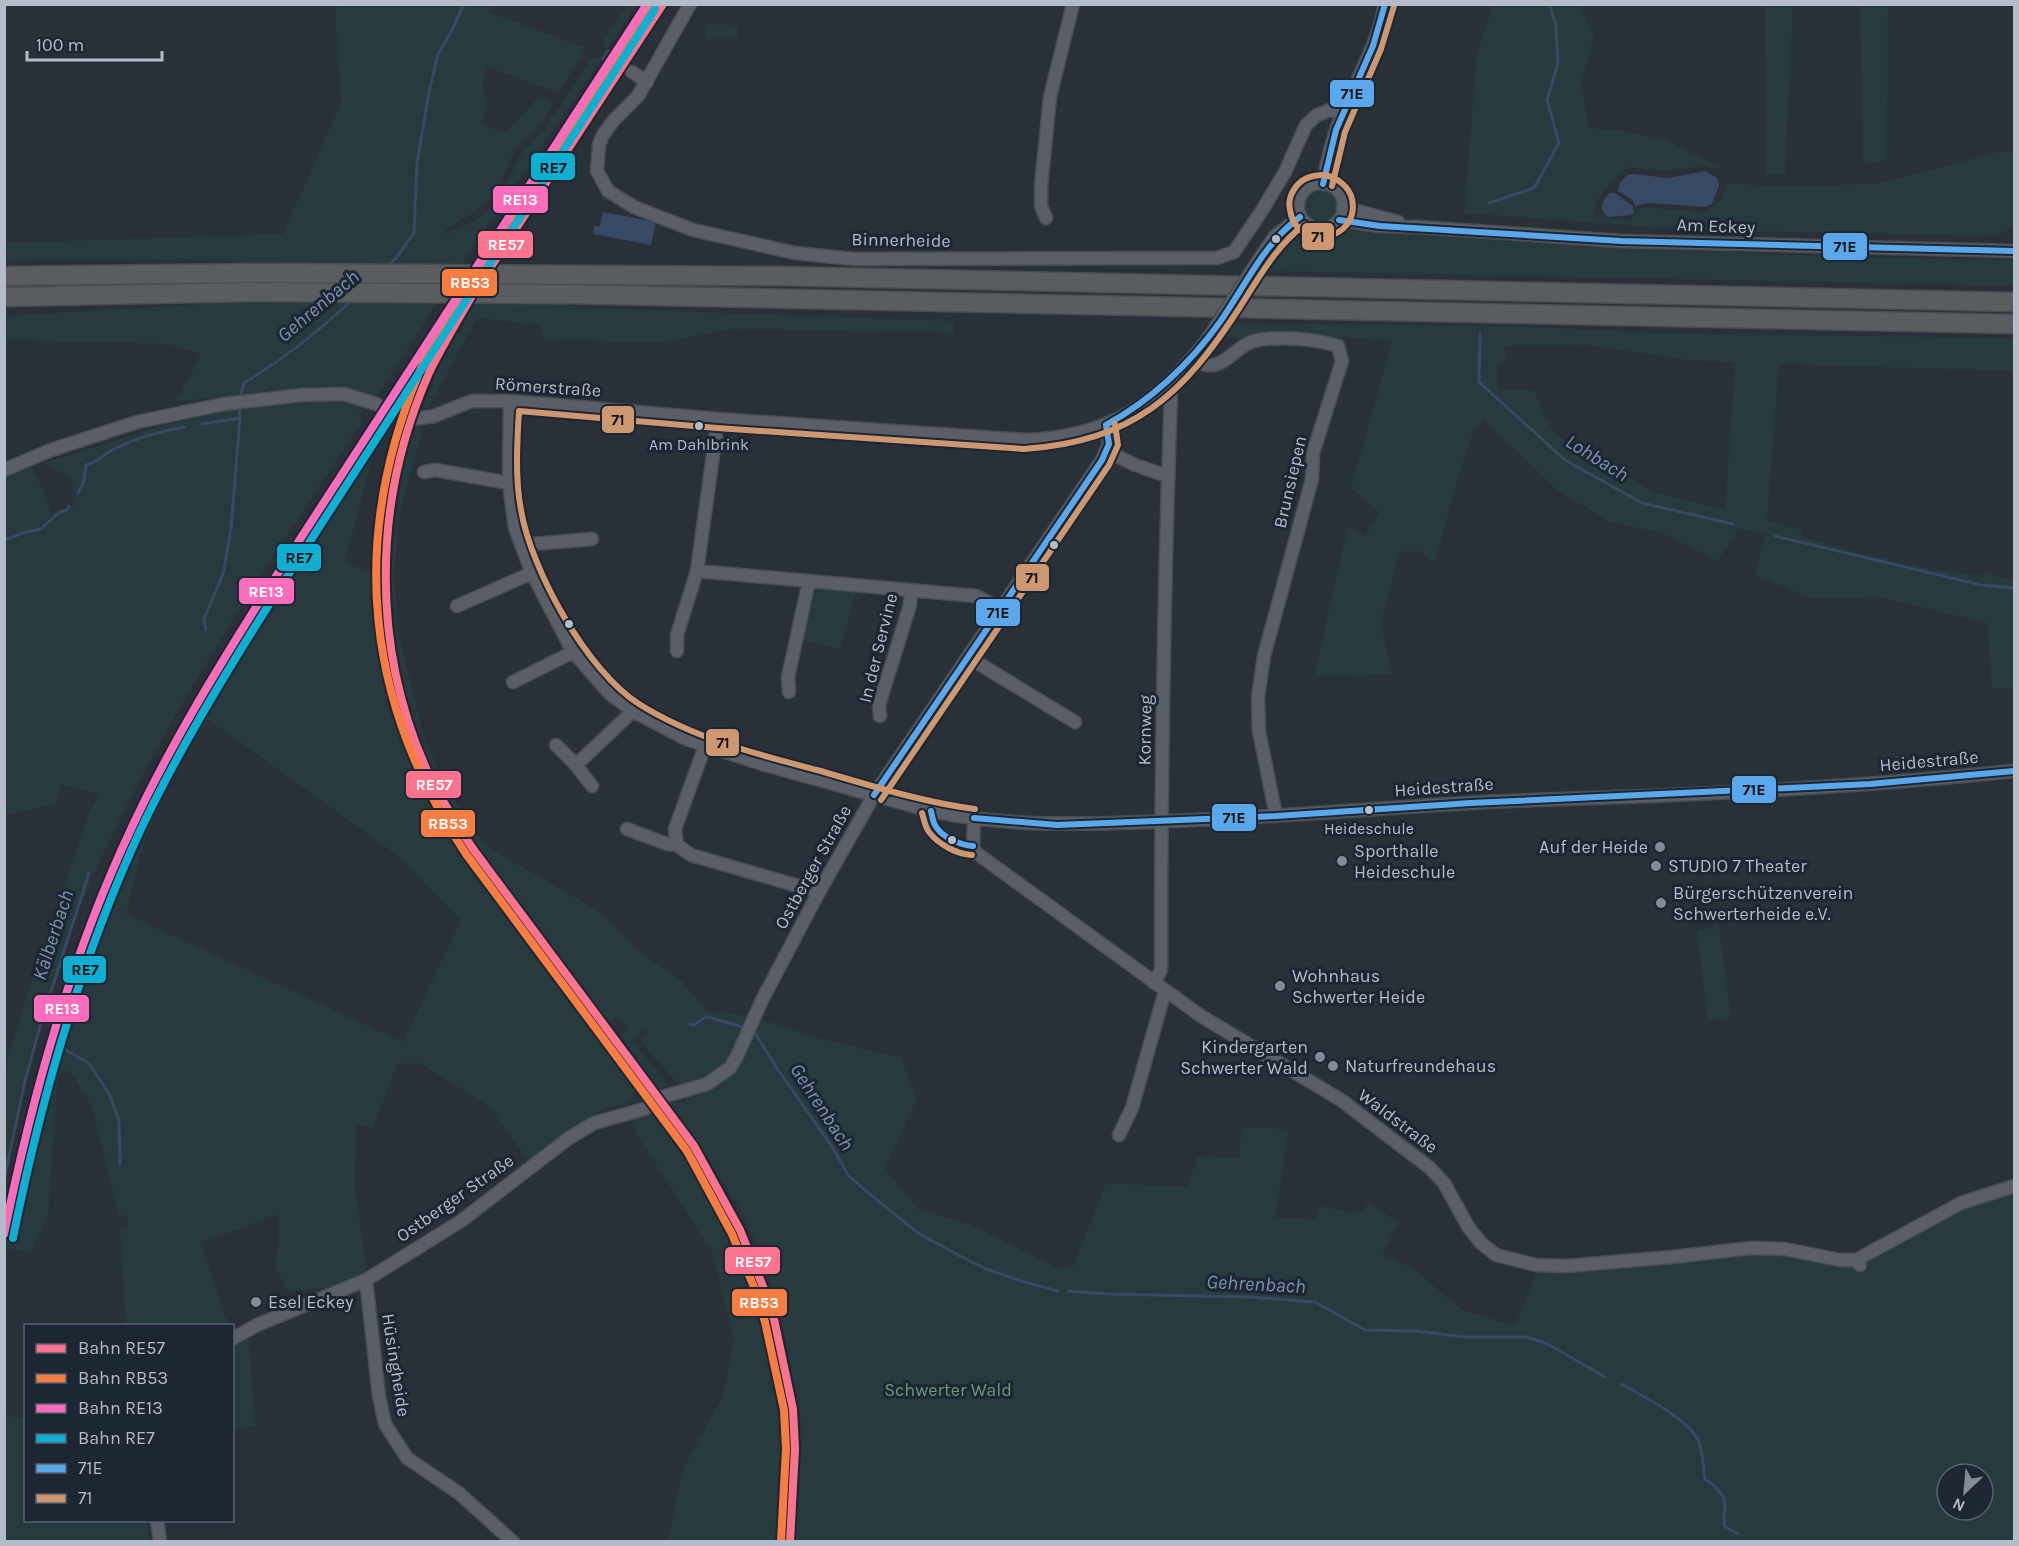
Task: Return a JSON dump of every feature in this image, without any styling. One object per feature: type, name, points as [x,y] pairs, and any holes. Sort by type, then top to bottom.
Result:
[{"type":"highway","points":[[4,276],[259,273],[789,276],[2014,302]]},
{"type":"highway","points":[[4,297],[250,292],[561,294],[2014,324]]},
{"type":"street","name":"Binnerheide","points":[[690,4],[638,96],[614,120],[603,135],[599,146],[597,171],[608,191],[634,207],[693,230],[795,253],[854,259],[1217,258],[1234,252],[1261,212],[1285,172],[1300,133],[1306,125],[1317,115],[1330,110],[1342,113]]},
{"type":"street","points":[[1046,218],[1041,206],[1041,186],[1050,97],[1073,4]]},
{"type":"street","points":[[1323,184],[1342,113],[1377,38],[1385,4]]},
{"type":"street","points":[[632,72],[647,82]]},
{"type":"street","points":[[1323,184],[1330,186],[1340,194],[1343,207],[1339,220],[1333,226],[1318,229],[1304,223],[1298,209],[1302,193],[1308,187],[1323,184]]},
{"type":"street","name":"Am Eckey","points":[[1343,207],[1416,227]]},
{"type":"street","points":[[1167,476],[1138,466],[1107,451],[1109,436],[1106,425],[1138,407],[1168,384],[1192,359],[1208,340],[1275,236],[1300,217]]},
{"type":"street","name":"Am Eckey","points":[[1339,220],[1380,226],[1621,241],[2014,251]]},
{"type":"street","name":"Brunsiepen","points":[[1192,359],[1208,366],[1217,365],[1250,343],[1269,339],[1321,341],[1338,345],[1342,360],[1313,453],[1312,479],[1264,656],[1258,697],[1258,720],[1276,816]]},
{"type":"street","name":"Kornweg","points":[[1154,983],[1161,970],[1161,821],[1167,476],[1171,393]]},
{"type":"street","name":"Römerstraße","points":[[4,470],[105,431],[171,414],[252,399],[344,394],[376,404],[396,415],[415,418],[434,416],[472,401],[510,401],[718,419],[1025,440],[1059,437],[1106,425]]},
{"type":"street","name":"Heidestraße","points":[[510,401],[509,483],[515,528],[532,573],[573,652],[610,694],[633,711],[686,740],[931,811],[974,818],[1057,825],[1276,816],[1471,803],[1858,785],[2014,771]]},
{"type":"street","points":[[677,651],[677,635],[697,570],[718,419]]},
{"type":"street","name":"Ostberger Straße","points":[[234,1338],[257,1325],[366,1280],[461,1221],[569,1138],[594,1123],[644,1109],[657,1101],[706,1084],[730,1068],[762,1000],[874,795],[1107,451]]},
{"type":"street","points":[[424,472],[435,470],[509,483]]},
{"type":"street","points":[[521,545],[592,538]]},
{"type":"street","points":[[697,570],[976,596],[1001,609]]},
{"type":"street","points":[[457,606],[532,573]]},
{"type":"street","points":[[789,692],[788,677],[809,581]]},
{"type":"street","name":"In der Servine","points":[[880,716],[879,705],[910,604],[911,590]]},
{"type":"street","points":[[513,682],[573,652]]},
{"type":"street","points":[[968,657],[1075,722]]},
{"type":"street","points":[[576,765],[633,711]]},
{"type":"street","points":[[556,746],[576,765],[592,786]]},
{"type":"street","points":[[677,845],[675,829],[705,746]]},
{"type":"street","name":"Waldstraße","points":[[974,818],[973,846],[975,852],[1201,1016],[1341,1100],[1430,1168],[1444,1183],[1469,1228],[1481,1243],[1496,1255],[1536,1265],[1566,1266],[1751,1248],[1785,1249],[1858,1262],[1961,1203],[2014,1186]]},
{"type":"street","points":[[627,829],[667,844],[677,845],[691,855],[819,892]]},
{"type":"street","points":[[1119,1136],[1132,1108],[1166,991]]},
{"type":"street","name":"Hüsingheide","points":[[366,1280],[385,1424],[407,1458],[460,1494],[513,1542]]},
{"type":"street","points":[[157,1522],[160,1542]]},
{"type":"green space","points":[[337,5],[492,5],[489,12],[586,48],[559,93],[487,67],[482,88],[487,102],[482,124],[506,133],[538,97],[553,104],[539,127],[516,148],[496,193],[477,210],[445,230],[447,234],[474,221],[491,208],[499,198],[523,151],[544,130],[592,57],[602,58],[461,265],[259,264],[203,259],[5,261],[4,243],[283,234],[341,103],[335,12]]},
{"type":"green space","points":[[627,5],[636,5],[607,50],[602,41]]},
{"type":"green space","points":[[1493,5],[1580,5],[1594,36],[1581,83],[1589,128],[1624,131],[1666,140],[1723,168],[1699,167],[1665,171],[1627,167],[1601,195],[1594,216],[1631,220],[1637,210],[1644,207],[1705,212],[1721,200],[1728,183],[1792,187],[1880,183],[1998,152],[2014,151],[2014,226],[1998,236],[1687,230],[1464,213],[1477,53]]},
{"type":"green space","points":[[1765,5],[1793,5],[1785,175],[1773,174],[1766,177]]},
{"type":"green space","points":[[1860,5],[1888,5],[1887,160],[1863,165]]},
{"type":"green space","points":[[705,24],[738,25],[737,39],[705,39]]},
{"type":"green space","points":[[1321,188],[1334,193],[1339,206],[1334,219],[1321,224],[1308,219],[1303,206],[1308,193]]},
{"type":"green space","points":[[1348,229],[1514,242],[1681,250],[2014,260],[2014,286],[1264,271],[1270,258],[1292,239],[1326,242]]},
{"type":"green space","points":[[250,301],[437,303],[377,396],[340,388],[176,401],[201,354],[167,344],[5,340],[5,316]]},
{"type":"green space","points":[[476,303],[561,304],[587,308],[953,321],[954,333],[732,329],[658,343],[543,339],[541,325],[477,318],[429,407],[421,408],[434,376],[457,334],[461,333],[465,320]]},
{"type":"green space","points":[[1230,323],[1491,326],[1648,333],[2014,338],[2014,371],[1779,364],[1767,521],[1802,530],[1802,537],[1869,555],[1958,573],[1978,575],[1990,572],[2001,578],[2014,577],[2014,688],[1992,689],[1987,623],[1879,597],[1810,598],[1755,575],[1765,535],[1739,528],[1718,561],[1663,533],[1610,522],[1557,490],[1484,420],[1474,430],[1457,481],[1435,563],[1418,551],[1400,552],[1381,622],[1392,674],[1314,677],[1348,525],[1365,536],[1380,513],[1351,488],[1392,341],[1338,337],[1219,338]],"holes":[[[1587,345],[1687,360],[1735,363],[1725,510],[1653,492],[1555,434],[1534,390],[1498,389],[1497,367],[1507,357],[1504,346]]]},
{"type":"green space","points":[[417,373],[403,412],[392,410]]},
{"type":"green space","points":[[311,401],[358,403],[362,422],[219,643],[152,757],[122,815],[86,893],[52,985],[30,1061],[5,1174],[5,1070],[23,1007],[88,815],[99,795],[61,784],[57,804],[5,815],[5,478],[31,467],[45,493],[51,514],[74,506],[72,479],[44,463],[167,424],[225,411]]},
{"type":"green space","name":"Schwerter Wald","points":[[412,424],[423,429],[401,508],[394,574],[399,636],[424,737],[448,789],[481,840],[498,853],[597,910],[638,951],[680,979],[707,1011],[748,1015],[757,1025],[761,1019],[819,1038],[901,1058],[917,1099],[885,1169],[918,1209],[970,1224],[1059,1269],[1073,1266],[1106,1183],[1187,1187],[1198,1156],[1239,1158],[1241,1127],[1289,1129],[1275,1218],[1314,1219],[1320,1206],[1361,1214],[1368,1203],[1399,1222],[1382,1254],[1414,1269],[1461,1309],[1515,1326],[1538,1270],[1752,1253],[1784,1253],[1839,1266],[1854,1266],[1963,1209],[2014,1192],[2014,1541],[668,1541],[682,1470],[723,1396],[734,1341],[713,1254],[631,1121],[658,1110],[699,1174],[730,1229],[751,1275],[760,1304],[782,1401],[785,1436],[803,1435],[782,1325],[763,1261],[745,1220],[711,1163],[666,1103],[687,1103],[679,1086],[641,1041],[647,1033],[642,1029],[633,1042],[667,1084],[659,1090],[620,1038],[629,1029],[617,1016],[608,1022],[469,836],[443,794],[422,749],[406,704],[395,658],[388,566],[392,519],[400,471]]},
{"type":"green space","points":[[367,449],[373,455],[345,562],[370,572],[381,670],[399,736],[442,823],[637,1088],[627,1105],[607,1107],[567,1133],[529,1162],[489,1106],[419,1063],[397,1064],[373,1128],[356,1125],[355,1186],[367,1272],[331,1287],[287,1292],[275,1264],[279,1242],[278,1214],[202,1243],[225,1317],[232,1324],[126,1324],[120,1229],[128,1229],[127,1215],[119,1216],[92,1107],[70,1071],[58,1073],[48,1216],[31,1252],[5,1248],[4,1207],[18,1209],[29,1142],[64,1013],[126,856],[167,772],[227,666]],"holes":[[[209,720],[401,858],[461,920],[403,1042],[126,914],[143,845],[174,772]]]},
{"type":"green space","points":[[818,588],[856,592],[840,650],[802,640],[811,598]]},
{"type":"green space","points":[[1719,926],[1731,1018],[1708,1022],[1697,931]]},
{"type":"green space","points":[[234,1326],[249,1340],[255,1426],[234,1429]]},
{"type":"green space","points":[[4,1415],[24,1419],[24,1522],[147,1522],[150,1541],[5,1541]]},
{"type":"water","points":[[1705,171],[1717,178],[1719,186],[1712,204],[1705,207],[1649,203],[1635,206],[1633,200],[1618,191],[1620,183],[1627,175],[1668,178]]},
{"type":"water","points":[[1610,193],[1615,193],[1633,206],[1634,213],[1608,217],[1602,205]]},
{"type":"water","points":[[603,212],[656,222],[651,245],[593,234],[594,226],[600,226]]},
{"type":"waterway","name":"Gehrenbach","points":[[386,267],[396,258],[414,233],[417,163],[429,92],[438,54],[464,4]]},
{"type":"waterway","name":"Lohbach","points":[[1489,203],[1534,188],[1559,143],[1547,100],[1558,63],[1556,25],[1549,4]]},
{"type":"waterway","name":"Gehrenbach","points":[[239,400],[244,383],[300,345],[351,301]]},
{"type":"waterway","name":"Lohbach","points":[[1480,333],[1479,382],[1565,460],[1642,503],[1733,524]]},
{"type":"waterway","name":"Gehrenbach","points":[[206,630],[204,619],[223,574],[231,529],[239,406]]},
{"type":"waterway","points":[[202,424],[240,418]]},
{"type":"waterway","points":[[78,493],[84,481],[86,465],[131,441],[185,427]]},
{"type":"waterway","points":[[4,540],[41,529],[58,513],[67,510],[69,506]]},
{"type":"waterway","name":"Lohbach","points":[[1775,536],[1981,585],[2014,588]]},
{"type":"waterway","name":"Kälberbach","points":[[4,1180],[25,1081],[40,1026],[89,873]]},
{"type":"waterway","points":[[690,1024],[694,1025],[708,1017],[743,1027]]},
{"type":"waterway","name":"Gehrenbach","points":[[755,1033],[833,1148],[848,1175],[866,1191],[918,1233],[960,1256],[984,1268],[1058,1291]]},
{"type":"waterway","points":[[58,1046],[89,1063],[109,1094],[119,1120],[120,1164]]},
{"type":"waterway","name":"Gehrenbach","points":[[1068,1291],[1249,1297],[1315,1302],[1365,1330],[1416,1331],[1465,1337],[1527,1337],[1548,1344],[1605,1377]]},
{"type":"waterway","name":"Gehrenbach","points":[[1621,1384],[1676,1417],[1694,1434],[1700,1446],[1705,1479],[1724,1498],[1725,1527],[1738,1534]]},
{"type":"tunnel","points":[[604,54],[632,72]]},
{"type":"rail line","name":"RE13","points":[[4,1234],[41,1077],[72,975],[110,876],[161,769],[209,684],[260,601],[647,4]]},
{"type":"rail line","name":"RB53","points":[[650,4],[458,300],[427,354],[397,436],[383,498],[376,559],[378,620],[388,680],[406,739],[432,797],[466,854],[687,1151],[732,1234],[756,1292],[765,1322],[784,1410],[786,1449],[781,1541]]},
{"type":"rail line","name":"RE57","points":[[663,4],[473,294],[429,373],[410,422],[397,473],[388,524],[386,576],[389,628],[397,680],[411,730],[431,779],[446,806],[473,849],[694,1146],[740,1230],[774,1319],[793,1409],[795,1449],[790,1542]]},
{"type":"rail line","name":"RE7","points":[[13,1238],[36,1134],[64,1031],[81,980],[118,880],[169,773],[268,606],[655,9]]},
{"type":"transit line","name":"71E","points":[[1323,184],[1336,130],[1373,46],[1385,4]]},
{"type":"transit line","name":"71","points":[[1332,186],[1345,132],[1381,49],[1394,6]]},
{"type":"transit line","name":"71","points":[[1323,175],[1304,179],[1293,191],[1289,201],[1295,224],[1303,232],[1315,236],[1327,236],[1338,232],[1347,224],[1352,213],[1352,199],[1348,190],[1338,180],[1325,175]]},
{"type":"transit line","name":"71E","points":[[1106,425],[1155,392],[1183,367],[1220,322],[1265,252],[1300,217]]},
{"type":"transit line","name":"71E","points":[[1339,220],[1380,226],[1621,241],[2014,251]]},
{"type":"transit line","name":"71","points":[[975,809],[895,792],[725,744],[660,716],[619,689],[581,644],[564,617],[536,561],[519,498],[517,461],[519,411],[717,428],[1024,449],[1063,444],[1096,436],[1126,424],[1152,408],[1176,388],[1219,338],[1277,252],[1305,224]]},
{"type":"transit line","name":"71","points":[[881,800],[1109,465],[1118,445],[1115,424]]},
{"type":"transit line","name":"71E","points":[[874,795],[1102,460],[1109,444],[1106,425]]},
{"type":"transit line","name":"71E","points":[[974,818],[1057,825],[1276,816],[1471,803],[1870,784],[2014,771]]},
{"type":"transit line","name":"71E","points":[[931,811],[934,824],[946,837],[973,846]]},
{"type":"transit line","name":"71","points":[[922,813],[933,837],[954,851],[972,855]]},
{"type":"place","name":"Am Dahlbrink","points":[[699,426]]},
{"type":"place","name":"Heideschule","points":[[1369,810]]},
{"type":"place","name":"Auf der Heide","points":[[1660,847]]},
{"type":"place","name":"Sporthalle Heideschule","points":[[1342,861]]},
{"type":"place","name":"STUDIO 7 Theater","points":[[1656,866]]},
{"type":"place","name":"Bürgerschützenverein Schwerterheide e.V.","points":[[1661,903]]},
{"type":"place","name":"Wohnhaus Schwerter Heide","points":[[1280,986]]},
{"type":"place","name":"Kindergarten Schwerter Wald","points":[[1320,1057]]},
{"type":"place","name":"Naturfreundehaus","points":[[1333,1066]]},
{"type":"place","name":"Esel Eckey","points":[[256,1302]]}]
